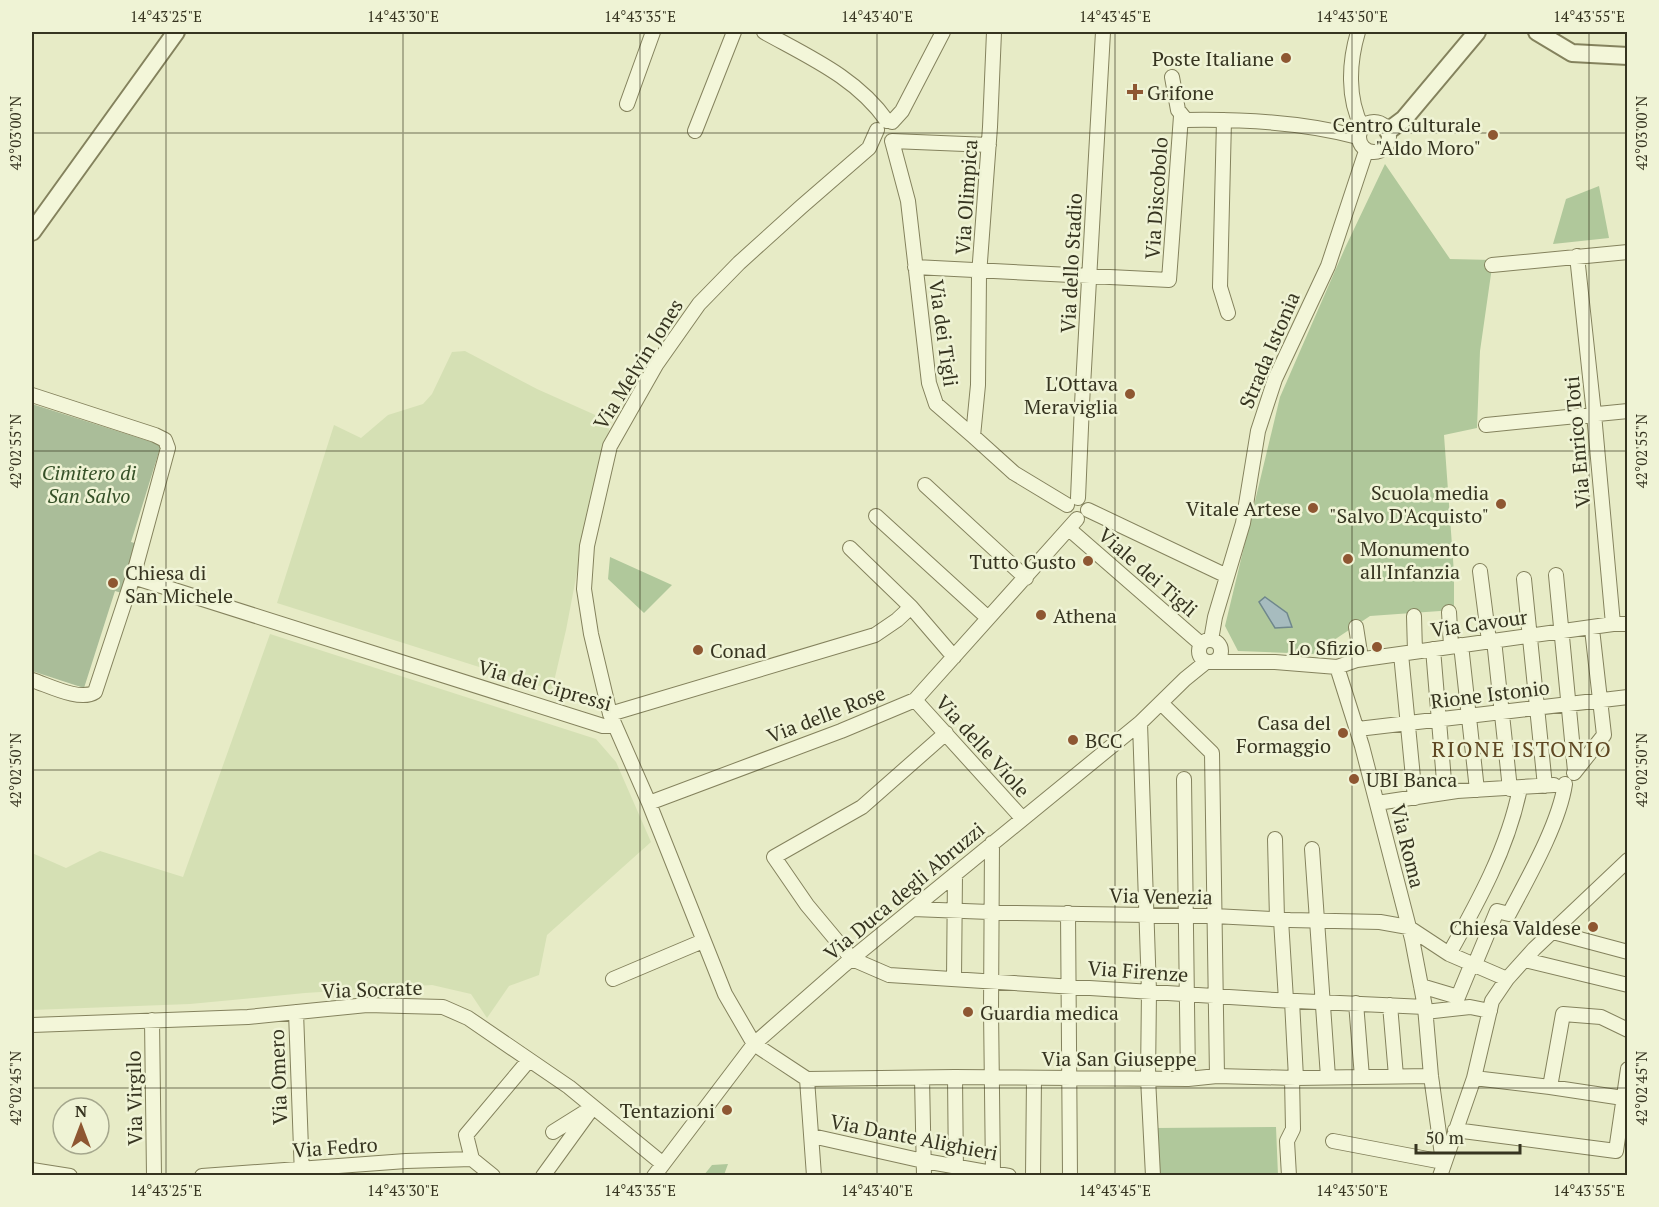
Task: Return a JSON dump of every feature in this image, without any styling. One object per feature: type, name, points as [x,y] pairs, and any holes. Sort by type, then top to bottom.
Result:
[{"type":"street","points":[[32,232],[65,183],[176,32]]},
{"type":"street","points":[[627,104],[653,32]]},
{"type":"street","points":[[695,131],[734,32]]},
{"type":"street","points":[[764,32],[852,83],[877,106],[886,124],[898,134],[889,141],[869,148]]},
{"type":"street","points":[[886,124],[902,111],[943,32]]},
{"type":"street","name":"Via Olimpica","points":[[973,436],[978,385],[980,271],[994,32]]},
{"type":"street","name":"Via dello Stadio","points":[[1073,501],[1103,32]]},
{"type":"street","points":[[1172,77],[1178,110],[1186,120],[1224,120],[1360,132],[1374,122],[1382,125],[1388,131],[1389,141],[1384,149],[1375,153],[1366,151],[1362,147],[1360,132],[1359,120],[1352,89],[1352,52],[1358,32]]},
{"type":"street","points":[[1388,131],[1404,119],[1477,32]]},
{"type":"street","points":[[1538,32],[1572,53],[1628,56]]},
{"type":"street","name":"Via Discobolo","points":[[915,267],[1169,280],[1181,116]]},
{"type":"street","points":[[1224,120],[1220,287],[1228,313]]},
{"type":"street","name":"Via Melvin Jones","points":[[612,720],[591,634],[584,589],[587,546],[610,446],[656,365],[699,304],[765,239],[869,148],[886,124]]},
{"type":"street","points":[[889,141],[988,145]]},
{"type":"street","name":"Via dei Tigli","points":[[889,141],[908,201],[928,383],[936,404],[1014,472],[1073,501]]},
{"type":"street","name":"Strada Istonia","points":[[1206,642],[1243,523],[1258,431],[1275,379],[1328,266],[1366,151]]},
{"type":"street","points":[[1492,265],[1628,252]]},
{"type":"street","name":"Via Enrico Toti","points":[[1577,256],[1613,624]]},
{"type":"street","points":[[32,395],[154,435],[165,440],[168,448],[133,577],[95,692],[86,696],[76,695],[32,680]]},
{"type":"street","points":[[1486,425],[1628,411]]},
{"type":"street","points":[[926,485],[1026,578]]},
{"type":"street","points":[[1078,519],[1085,501],[1073,501],[1068,514],[1078,519],[1227,576]]},
{"type":"street","points":[[876,516],[988,618]]},
{"type":"street","name":"Via delle Rose","points":[[649,802],[841,731],[915,700],[1078,519]]},
{"type":"street","name":"Viale dei Tigli","points":[[1078,519],[1206,642]]},
{"type":"street","points":[[850,548],[911,607],[954,657]]},
{"type":"street","points":[[1449,954],[1489,878],[1514,818],[1515,789],[1480,571]]},
{"type":"street","points":[[1556,575],[1575,771]]},
{"type":"street","name":"Via dei Cipressi","points":[[133,577],[603,726],[612,720],[649,802],[725,994],[754,1044]]},
{"type":"street","points":[[1524,579],[1545,786]]},
{"type":"street","points":[[612,720],[874,635],[897,620],[911,607]]},
{"type":"street","points":[[1449,612],[1470,716],[1477,790]]},
{"type":"street","points":[[1414,616],[1408,652],[1408,723],[1415,798]]},
{"type":"street","name":"Via Cavour","points":[[1337,667],[1361,659],[1408,652],[1592,629],[1613,624],[1628,624]]},
{"type":"street","points":[[1356,627],[1361,659]]},
{"type":"street","points":[[1459,1002],[1497,911],[1509,914],[1533,870],[1563,799],[1565,784],[1604,735],[1592,629]]},
{"type":"street","points":[[1210,662],[1219,658],[1221,649],[1217,643],[1206,642],[1199,654],[1210,662],[1294,663],[1337,667]]},
{"type":"street","points":[[1433,649],[1445,793]]},
{"type":"street","name":"Via Duca degli Abruzzi","points":[[654,1176],[754,1044],[954,874],[1140,723],[1185,679],[1210,662]]},
{"type":"street","name":"Via Roma","points":[[1337,667],[1358,729],[1412,939],[1425,1009],[1441,1169]]},
{"type":"street","name":"Rione Istonio","points":[[1358,729],[1628,697]]},
{"type":"street","name":"Via delle Viole","points":[[915,700],[1022,818]]},
{"type":"street","points":[[1161,703],[1212,753],[1217,1076]]},
{"type":"street","points":[[1140,723],[1149,991],[1148,1078],[1153,1176]]},
{"type":"street","points":[[852,959],[807,905],[774,857],[862,807],[946,733]]},
{"type":"street","points":[[1184,779],[1188,1079]]},
{"type":"street","points":[[1377,803],[1445,793],[1565,784]]},
{"type":"street","points":[[1275,839],[1279,920],[1289,1000],[1294,1078],[1293,1129],[1287,1141],[1289,1176]]},
{"type":"street","points":[[992,843],[993,1173]]},
{"type":"street","points":[[1312,849],[1328,1077]]},
{"type":"street","points":[[1333,1141],[1441,1169],[1474,1078],[1492,1002],[1507,979],[1525,960],[1628,860]]},
{"type":"street","points":[[954,874],[954,980]]},
{"type":"street","name":"Via Venezia","points":[[913,909],[1380,922],[1408,927]]},
{"type":"street","points":[[1068,914],[1070,1176]]},
{"type":"street","points":[[1408,927],[1449,954],[1507,979]]},
{"type":"street","points":[[1553,932],[1628,952]]},
{"type":"street","points":[[612,979],[703,940]]},
{"type":"street","name":"Via Firenze","points":[[852,959],[889,975],[954,980],[1390,1005],[1425,1009],[1459,1002]]},
{"type":"street","points":[[1525,960],[1628,985]]},
{"type":"street","points":[[1421,986],[1470,1007],[1490,1011]]},
{"type":"street","points":[[1356,1003],[1362,1077]]},
{"type":"street","name":"Via Socrate","points":[[32,1026],[296,1012],[367,1005],[443,1007],[468,1018],[529,1060],[593,1107],[663,1164]]},
{"type":"street","points":[[1390,1005],[1396,1076]]},
{"type":"street","name":"Via Omero","points":[[296,1012],[301,1173]]},
{"type":"street","points":[[1550,1087],[1563,1014],[1601,1017],[1628,1030]]},
{"type":"street","name":"Via Virgilo","points":[[152,1020],[154,1176]]},
{"type":"street","points":[[754,1044],[807,1079],[814,1176]]},
{"type":"street","points":[[493,1176],[472,1159],[466,1135],[529,1060]]},
{"type":"street","points":[[1455,1130],[1616,1151],[1628,1069]]},
{"type":"street","name":"Via San Giuseppe","points":[[807,1079],[955,1077],[1188,1079],[1217,1076],[1294,1078],[1431,1076]]},
{"type":"street","points":[[955,1077],[956,1171]]},
{"type":"street","points":[[922,1078],[924,1176]]},
{"type":"street","points":[[1034,1078],[1034,1176]]},
{"type":"street","points":[[1474,1078],[1623,1098]]},
{"type":"street","points":[[553,1132],[593,1107]]},
{"type":"street","points":[[543,1176],[593,1107]]},
{"type":"street","name":"Via Dante Alighieri","points":[[812,1136],[924,1161],[956,1171],[1009,1176]]},
{"type":"street","name":"Via Fedro","points":[[202,1176],[243,1171],[301,1173],[406,1161],[472,1159]]},
{"type":"street","points":[[32,1170],[70,1176]]},
{"type":"green space","points":[[1385,164],[1450,259],[1493,260],[1480,351],[1477,428],[1444,435],[1454,573],[1454,610],[1370,616],[1313,654],[1238,651],[1225,626],[1280,397],[1345,248]]},
{"type":"green space","points":[[1599,186],[1609,238],[1553,244],[1566,199]]},
{"type":"green space","points":[[465,351],[537,389],[611,422],[586,525],[552,690],[277,603],[334,425],[361,438],[388,415],[423,404],[432,394],[452,352]]},
{"type":"green space","name":"Cimitero di San Salvo","points":[[32,404],[161,445],[131,542],[141,545],[125,594],[115,591],[84,688],[32,671]]},
{"type":"green space","points":[[610,557],[672,585],[644,613],[608,579]]},
{"type":"green space","points":[[270,634],[596,739],[616,762],[651,842],[547,935],[539,975],[509,986],[487,1018],[471,994],[432,985],[305,993],[190,1004],[32,1010],[32,853],[66,868],[100,851],[183,877]]},
{"type":"green space","points":[[1276,1127],[1278,1175],[1158,1175],[1156,1128]]},
{"type":"green space","points":[[728,1164],[724,1175],[704,1175],[712,1165]]},
{"type":"shaded area","points":[[1265,597],[1287,613],[1292,627],[1275,628],[1259,602]]},
{"type":"place","name":"Poste Italiane","points":[[1286,58]]},
{"type":"place","name":"Grifone","points":[[1135,92]]},
{"type":"place","name":"Centro Culturale \"Aldo Moro\"","points":[[1493,135]]},
{"type":"place","name":"L'Ottava Meraviglia","points":[[1130,394]]},
{"type":"place","name":"Scuola media \"Salvo D'Acquisto\"","points":[[1501,504]]},
{"type":"place","name":"Vitale Artese","points":[[1313,508]]},
{"type":"place","name":"Monumento all'Infanzia","points":[[1348,559]]},
{"type":"place","name":"Tutto Gusto","points":[[1088,561]]},
{"type":"place","name":"Chiesa di San Michele","points":[[113,583]]},
{"type":"place","name":"Athena","points":[[1041,615]]},
{"type":"place","name":"Lo Sfizio","points":[[1377,647]]},
{"type":"place","name":"Conad","points":[[698,650]]},
{"type":"place","name":"Casa del Formaggio","points":[[1343,733]]},
{"type":"place","name":"BCC","points":[[1073,740]]},
{"type":"place","name":"UBI Banca","points":[[1354,779]]},
{"type":"place","name":"Chiesa Valdese","points":[[1593,927]]},
{"type":"place","name":"Guardia medica","points":[[968,1012]]},
{"type":"place","name":"Tentazioni","points":[[727,1110]]},
{"type":"district","name":"RIONE ISTONIO","points":[[1522,748]]}]
